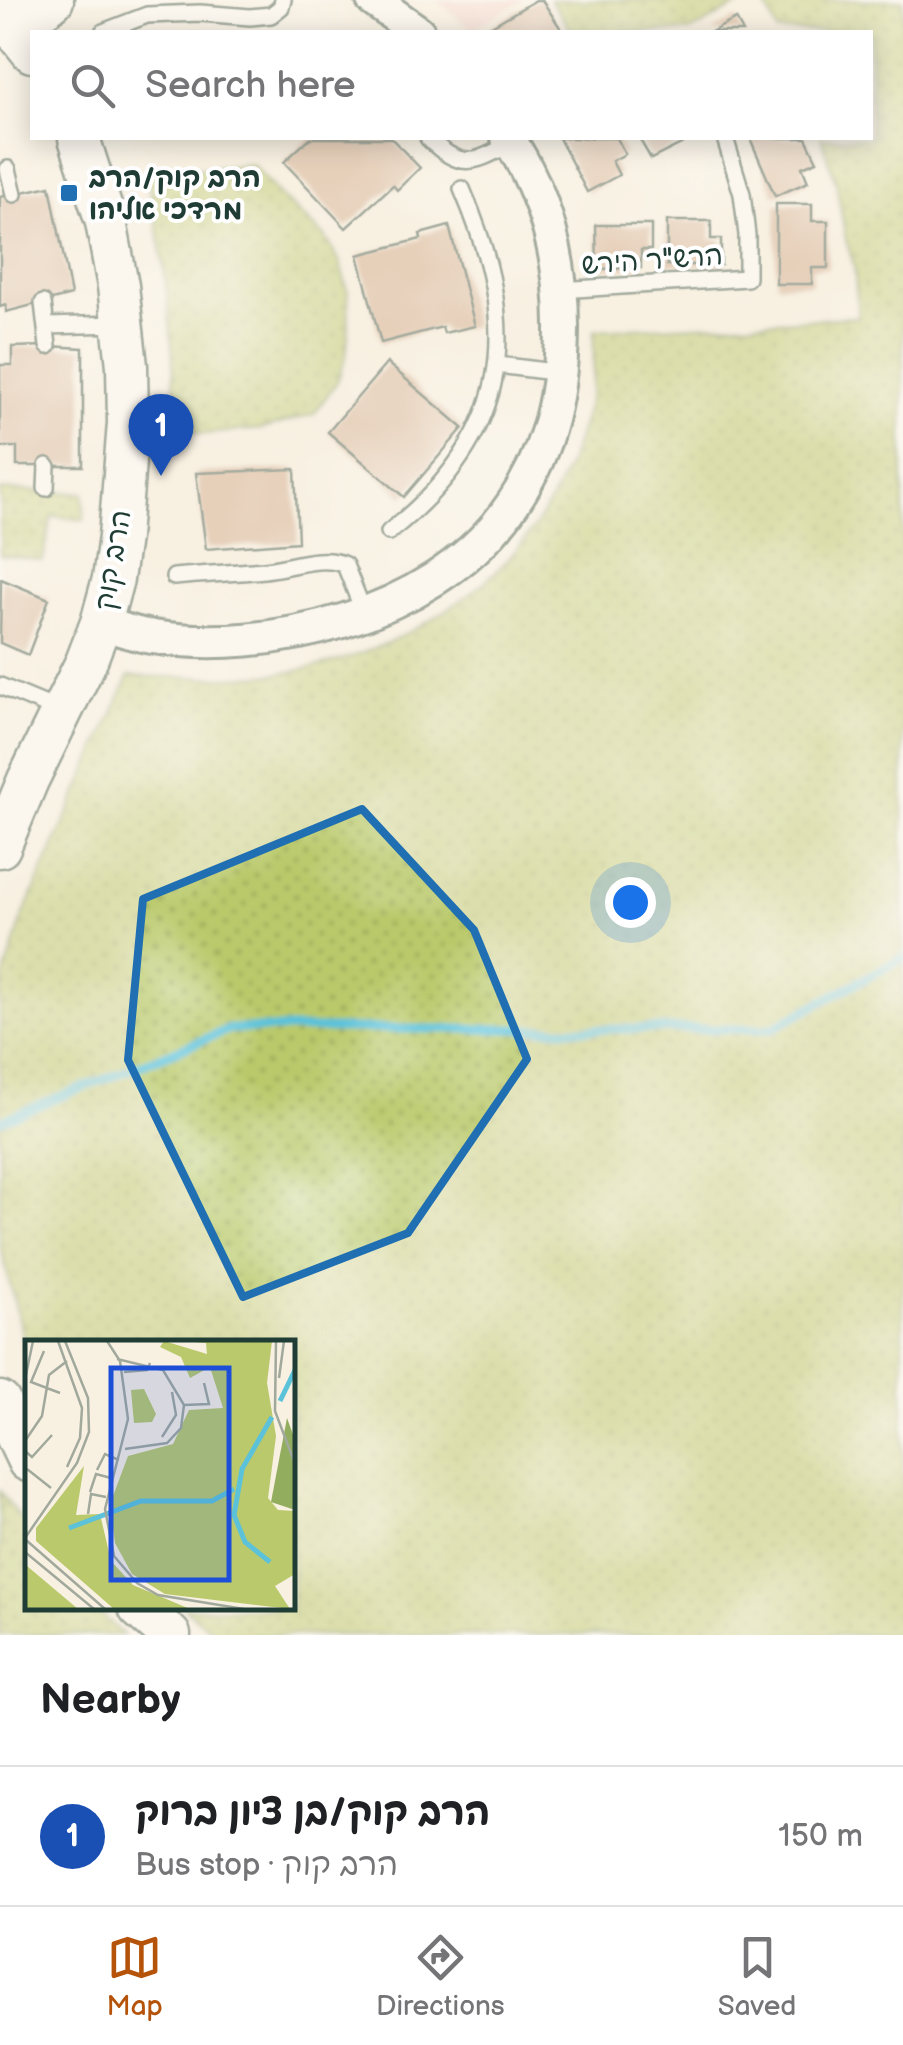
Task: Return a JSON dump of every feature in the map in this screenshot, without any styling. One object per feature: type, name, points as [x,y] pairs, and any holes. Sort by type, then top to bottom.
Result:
[{"type":"street","points":[[0,10],[35,12],[56,0],[59,30]]},
{"type":"street","points":[[373,0],[415,30]]},
{"type":"street","points":[[0,10],[30,49]]},
{"type":"street","name":"הרב קוק","points":[[0,847],[86,662],[102,623],[113,579],[129,396],[118,286],[106,222],[80,140]]},
{"type":"street","points":[[102,623],[151,637],[208,641],[274,638],[306,632],[396,601],[431,581],[458,562],[502,518],[536,462],[561,373],[560,290],[548,223],[510,140]]},
{"type":"street","points":[[0,1402],[25,1455]]},
{"type":"street","points":[[142,1610],[170,1635]]},
{"type":"lane","points":[[107,30],[147,15],[271,15],[284,0]]},
{"type":"lane","points":[[430,140],[454,159],[468,162],[482,159],[510,140]]},
{"type":"lane","name":"הרש\"ר הירש","points":[[560,290],[747,278],[742,194],[726,140]]},
{"type":"lane","points":[[8,169],[14,194]]},
{"type":"lane","points":[[389,532],[440,486],[466,453],[480,425],[498,365],[492,273],[462,189]]},
{"type":"lane","points":[[44,304],[48,346]]},
{"type":"lane","points":[[48,326],[122,324]]},
{"type":"lane","points":[[498,365],[561,373]]},
{"type":"lane","points":[[46,488],[47,466]]},
{"type":"lane","points":[[174,577],[336,561],[344,565],[364,613]]},
{"type":"lane","points":[[0,686],[60,711]]},
{"type":"highlighted area","points":[[362,809],[474,930],[527,1059],[408,1233],[243,1297],[128,1060],[143,899]]},
{"type":"shaded area","points":[[437,0],[523,0],[472,30]]},
{"type":"green space","points":[[550,0],[748,0],[694,30],[571,30]]},
{"type":"green space","points":[[763,0],[903,0],[903,1635],[218,1635],[187,1610],[295,1610],[295,1340],[25,1340],[25,1344],[0,1245],[0,1001],[23,916],[129,676],[256,676],[347,658],[418,627],[451,607],[508,558],[542,515],[574,449],[591,390],[594,330],[858,317],[854,265],[836,182],[822,140],[873,140],[873,30],[777,30]]},
{"type":"green space","points":[[252,164],[283,199],[325,236],[339,260],[348,292],[346,358],[337,382],[314,414],[263,429],[204,434],[176,428],[168,300],[146,174]]},
{"type":"green space","points":[[0,490],[84,493],[84,520],[52,516],[43,561],[0,555]]},
{"type":"green space","points":[[0,1491],[25,1524],[25,1610],[97,1610],[124,1635],[0,1635]]},
{"type":"building","points":[[542,0],[562,30],[490,30]]},
{"type":"building","points":[[736,19],[742,30],[715,30]]},
{"type":"building","points":[[308,140],[393,140],[420,168],[397,190],[393,185],[346,228],[284,162]]},
{"type":"building","points":[[560,140],[618,140],[625,154],[612,161],[619,175],[587,192]]},
{"type":"building","points":[[640,140],[683,143],[651,159]]},
{"type":"building","points":[[751,140],[807,140],[817,161],[802,167],[808,182],[775,196]]},
{"type":"building","points":[[50,186],[71,295],[6,312],[6,305],[0,307],[0,197]]},
{"type":"building","points":[[776,204],[812,204],[812,221],[828,221],[828,268],[812,268],[812,284],[776,284]]},
{"type":"building","points":[[667,221],[711,221],[711,239],[721,239],[721,265],[667,265]]},
{"type":"building","points":[[596,225],[651,225],[651,250],[641,250],[641,268],[597,269]]},
{"type":"building","points":[[449,226],[475,326],[444,333],[442,327],[381,343],[358,255],[421,239],[420,234]]},
{"type":"building","points":[[12,347],[83,348],[83,466],[17,466],[17,447],[0,447],[0,365],[12,365]]},
{"type":"building","points":[[387,363],[463,428],[404,497],[328,432]]},
{"type":"building","points":[[295,469],[298,542],[206,549],[196,473]]},
{"type":"building","points":[[1,579],[49,599],[28,655],[0,643]]},
{"type":"waterway","points":[[0,1121],[230,1029],[771,1029],[903,958]]},
{"type":"place","name":"הרב קוק/הרב מרדכי אליהו","points":[[69,193]]},
{"type":"place","name":"הרב קוק/בן ציון ברוק","points":[[161,476]]}]
